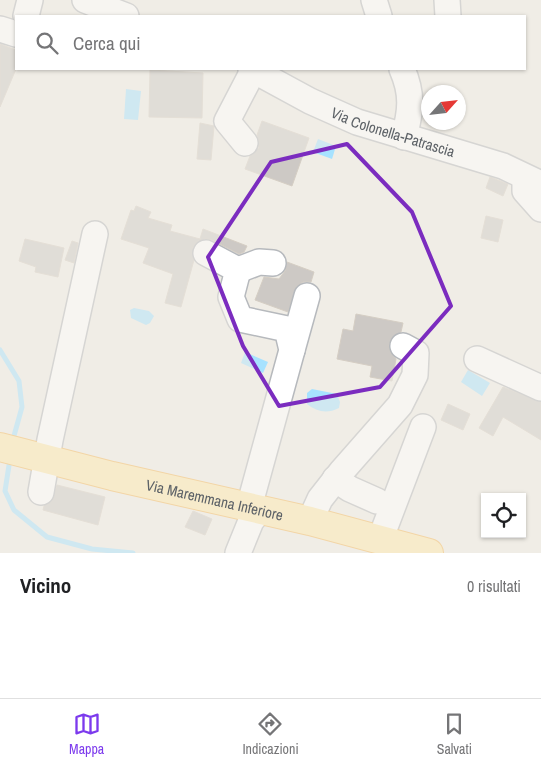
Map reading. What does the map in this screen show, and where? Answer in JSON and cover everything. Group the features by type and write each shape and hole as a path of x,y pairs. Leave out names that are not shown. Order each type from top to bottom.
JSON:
{"main road":[{"name":"Via Maremmana Inferiore","path":"13,451 310,521 371,543 429,553"}],"street":[{"path":"26,15 30,0"},
{"path":"85,0 123,15"},
{"path":"374,0 379,15"},
{"path":"447,0 448,15"},
{"path":"0,29 15,34"},
{"path":"245,143 227,121 252,70"},
{"name":"Via Colonella-Patrascia","path":"252,70 310,101 357,122 503,166 533,181"},
{"path":"404,70 411,111 404,137"},
{"path":"533,181 526,191 541,210"},
{"path":"41,492 46,471 13,451 95,234"},
{"path":"206,254 238,270 259,262 273,263"},
{"path":"238,270 231,297 240,319 286,329 292,350"},
{"path":"238,553 254,508 307,296"},
{"path":"310,521 320,499 400,405 415,376 416,353 403,346"},
{"path":"477,360 541,388"},
{"path":"371,543 423,427"},
{"path":"336,479 350,489 377,501"}],"highlighted area":[{"path":"347,144 412,212 451,306 380,387 279,406 243,346 208,257 271,162"}],"water":[{"path":"126,89 141,91 138,120 124,119"},
{"path":"318,139 336,146 332,159 313,152"},
{"path":"134,308 149,311 154,316 150,323 146,325 131,318 130,310"},
{"path":"245,352 268,362 263,373 241,363"},
{"path":"468,370 490,383 482,396 461,382"},
{"path":"312,389 337,394 340,402 339,408 326,411 311,407 307,404 307,393"}],"building":[{"path":"0,44 15,50 16,70 0,107"},
{"path":"150,70 203,73 202,118 149,117"},
{"path":"262,121 309,138 292,186 245,169 250,156 259,148 257,135"},
{"path":"200,123 214,126 211,160 197,159"},
{"path":"490,177 508,184 503,196 486,188"},
{"path":"136,206 151,212 148,218 172,225 170,231 200,239 203,229 247,246 244,252 239,254 212,240 198,241 193,247 194,260 181,307 165,303 173,274 143,263 149,248 121,239 131,210 134,211"},
{"path":"486,216 503,220 498,242 481,238"},
{"path":"25,239 64,248 58,277 35,272 36,267 19,261"},
{"path":"72,241 78,243 74,263 65,260"},
{"path":"287,262 314,272 311,282 303,282 297,286 288,312 255,300 264,277 279,279 285,271"},
{"path":"356,314 403,323 401,332 391,339 389,346 391,353 396,359 392,381 370,377 372,366 337,359 343,329 353,331"},
{"path":"503,387 541,402 541,440 503,417 493,436 479,428"},
{"path":"448,404 470,414 463,430 441,420"},
{"path":"57,485 105,497 98,525 43,510 44,506 52,501"},
{"path":"193,511 212,519 205,535 185,527"}],"waterway":[{"path":"0,350 19,381 22,407 12,443"},
{"path":"10,459 5,491 14,510 47,537 92,549 133,553"}]}
